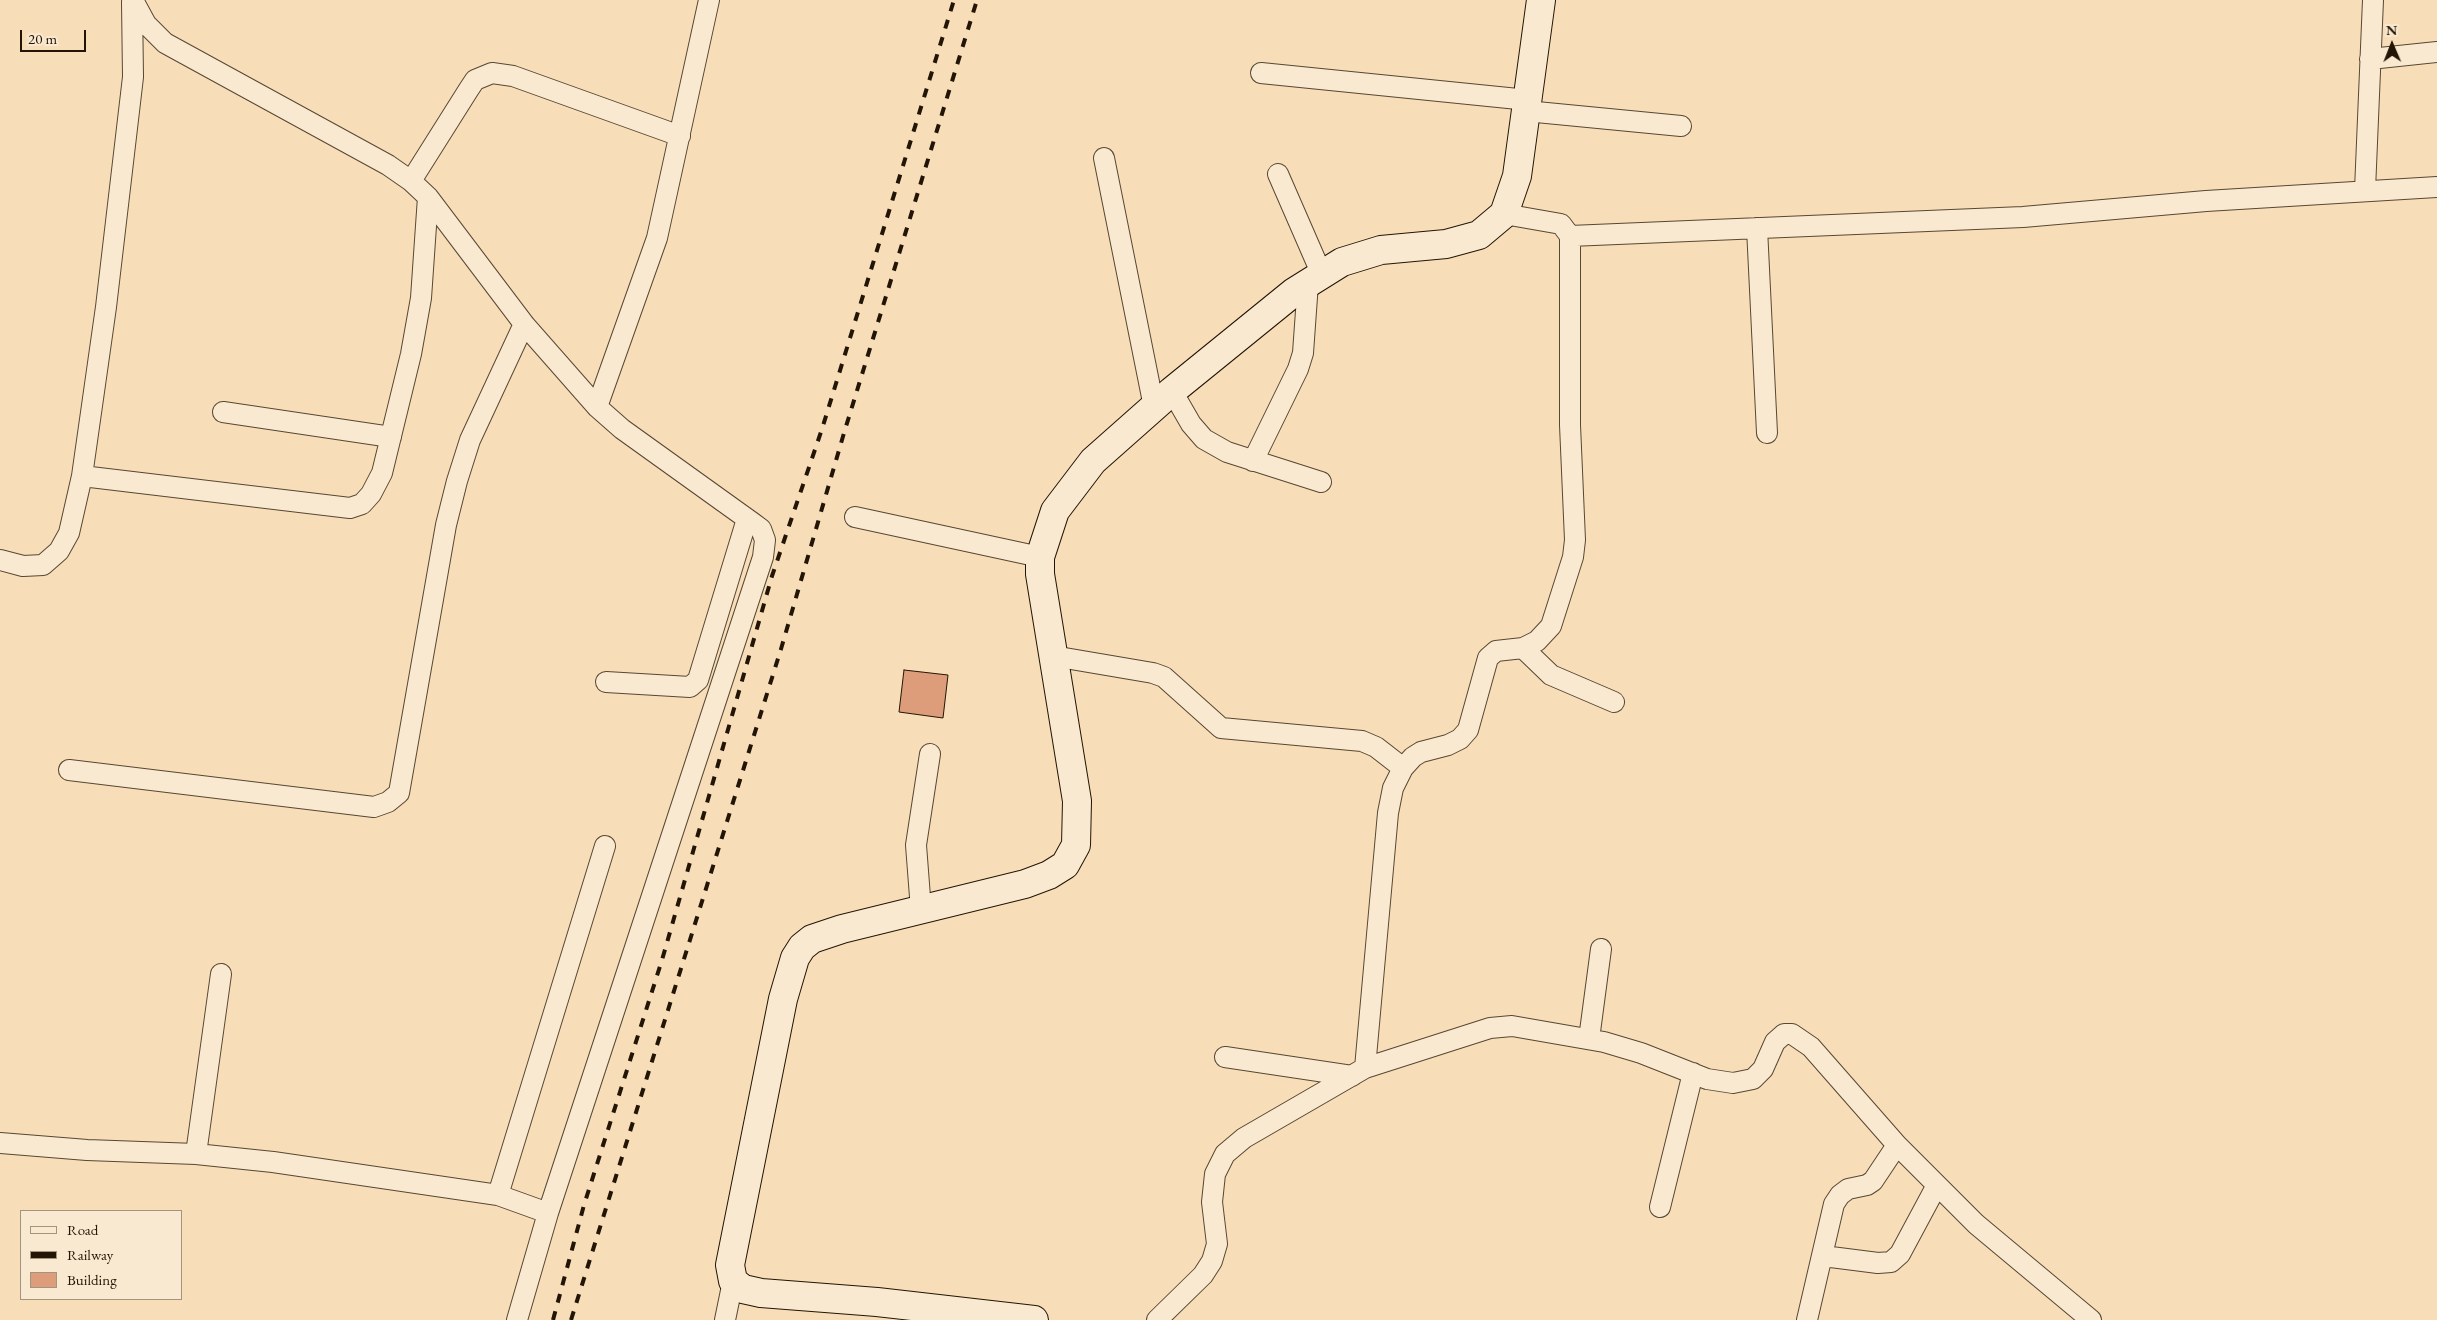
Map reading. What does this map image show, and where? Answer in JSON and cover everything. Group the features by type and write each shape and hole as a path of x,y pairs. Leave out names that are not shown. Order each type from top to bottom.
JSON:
{"street":[{"path":"133,0 146,24 165,43 388,165 411,181 428,196 524,324 597,407 629,435 754,524 765,540 762,557 548,1213 517,1320"},
{"path":"0,560 23,566 44,565 59,551 69,533 82,476 106,307 133,78 133,0"},
{"path":"597,407 657,238 709,0"},
{"path":"725,1320 733,1281 730,1265 784,999 795,958 802,947 812,939 1025,884 1049,875 1065,865 1072,856 1076,845 1078,801 1045,616 1040,557 1054,511 1093,461 1163,399 1315,279 1342,262 1381,250 1446,244 1480,235 1504,214 1517,176 1541,0"},
{"path":"2365,190 2373,0"},
{"path":"2370,59 2437,52"},
{"path":"411,181 472,84 475,80 492,73 513,76 680,136"},
{"path":"1261,73 1527,105 1681,126"},
{"path":"1104,158 1163,399 1191,424 1204,439 1227,452 1321,482"},
{"path":"1253,461 1298,369 1303,353 1315,279 1278,174"},
{"path":"1570,236 2023,217 2365,190 2437,187"},
{"path":"82,476 350,508 362,504 371,494 382,473 417,327 428,196"},
{"path":"1358,1072 1388,813 1393,788 1403,768 1421,752 1448,745 1460,739 1468,730 1473,718 1488,658 1496,651 1523,648 1538,642 1551,626 1567,580 1575,540 1570,425 1570,236 1561,224 1504,214"},
{"path":"1757,228 1767,433"},
{"path":"69,770 374,806 388,802 399,793 446,525 456,481 470,440 524,324"},
{"path":"223,412 391,437"},
{"path":"855,517 1040,557"},
{"path":"606,682 690,687 698,680 754,524"},
{"path":"1523,648 1551,675 1614,702"},
{"path":"1053,656 1153,673 1164,677 1221,728 1362,741 1376,747 1403,768"},
{"path":"921,910 916,845 930,754"},
{"path":"498,1195 606,846"},
{"path":"1589,1039 1601,948"},
{"path":"196,1154 221,974"},
{"path":"1156,1320 1203,1275 1212,1261 1216,1244 1212,1202 1215,1174 1225,1154 1244,1138 1358,1072 1490,1028 1512,1026 1589,1039 1641,1053 1707,1079 1733,1083 1752,1079 1763,1069 1775,1042 1784,1034 1792,1034 1811,1048 1897,1145 1976,1224 2090,1320"},
{"path":"1225,1057 1358,1072"},
{"path":"1660,1207 1693,1073"},
{"path":"0,1143 87,1150 196,1154 273,1162 498,1195 548,1213"},
{"path":"1807,1320 1834,1204 1840,1195 1848,1189 1867,1185 1873,1180 1897,1145"},
{"path":"1823,1256 1878,1263 1891,1262 1900,1254 1937,1184"},
{"path":"733,1281 743,1289 760,1293 877,1302 1034,1320"}],"building":[{"path":"904,670 948,675 943,718 899,712"}],"railway":[{"path":"553,1320 584,1205 662,960 772,576 822,429 954,0"},
{"path":"571,1320 781,649 844,433 977,0"}]}
